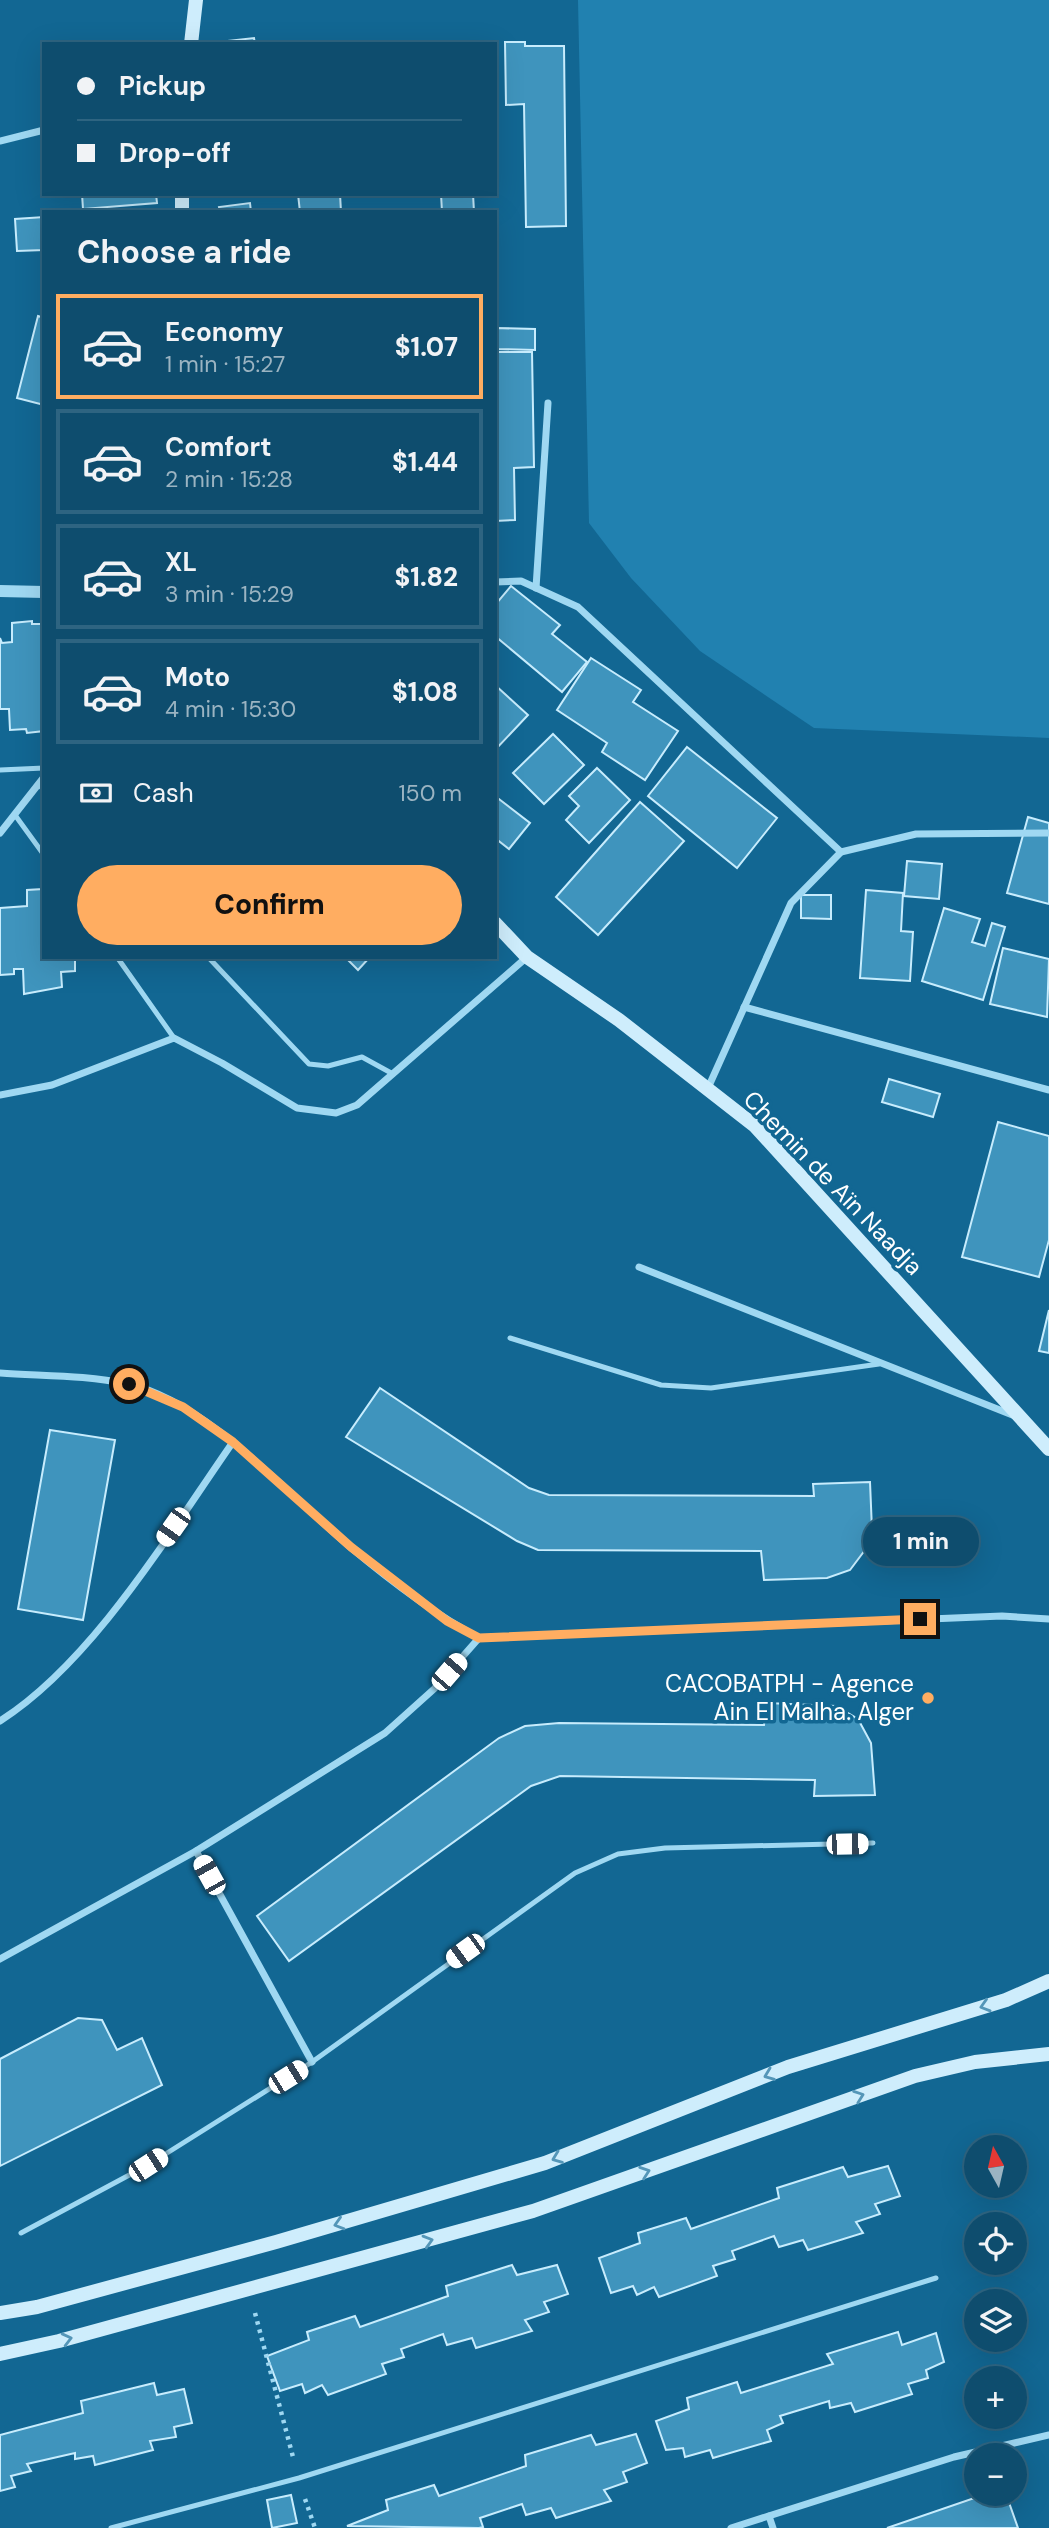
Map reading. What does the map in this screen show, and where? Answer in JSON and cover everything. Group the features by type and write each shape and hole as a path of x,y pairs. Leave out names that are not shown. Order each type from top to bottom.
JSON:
{"main road":[{"path":"191,42 196,0"},
{"name":"Chemin de Aïn Naadja","path":"497,925 527,957 619,1020 755,1126 1049,1449"},
{"path":"0,2313 37,2307 275,2242 545,2163 788,2067 1006,2000 1049,1981"},
{"path":"0,2354 173,2311 533,2211 915,2076 975,2062 1049,2054"}],"street":[{"path":"0,141 42,130"},
{"path":"537,588 548,403"},
{"path":"497,582 521,581 578,607 841,852"},
{"path":"0,591 42,592"},
{"path":"0,833 41,787"},
{"path":"708,1088 791,903 841,852 916,834 1049,833"},
{"path":"0,1095 52,1085 174,1038 298,1108 336,1113 357,1105 527,957"},
{"path":"744,1007 1049,1090"},
{"path":"639,1267 1022,1419"},
{"path":"0,1373 129,1384 183,1407 233,1442 351,1547 447,1621 479,1638 1002,1616 1049,1619"},
{"path":"0,1721 30,1702 113,1612 233,1442"},
{"path":"0,1959 196,1852 385,1733 434,1689 479,1638"},
{"path":"196,1852 312,2062"},
{"path":"731,2528 954,2458 1049,2435"},
{"path":"769,2516 773,2528"}],"lane":[{"path":"0,770 42,768"},
{"path":"16,815 42,852"},
{"path":"118,959 174,1038"},
{"path":"210,959 309,1065 328,1066 362,1057 393,1074"},
{"path":"510,1338 661,1385 711,1388 882,1363"},
{"path":"21,2233 148,2165 312,2062 575,1873 618,1854 665,1848 873,1843"},
{"path":"111,2528 299,2478 936,2278"}],"path":[{"path":"261,2338 291,2453"},
{"path":"310,2513 315,2528"}],"shaded area":[{"path":"578,0 1049,0 1049,738 814,728 700,651 631,578 589,523"}],"building":[{"path":"254,38 255,42 219,42"},
{"path":"505,42 525,42 525,46 564,46 566,226 526,227 524,104 506,105"},
{"path":"82,196 156,196 157,203 83,209"},
{"path":"298,196 340,196 341,210 300,210"},
{"path":"441,196 473,196 474,210 442,210"},
{"path":"250,203 251,210 220,210 219,207"},
{"path":"42,217 42,250 17,251 15,219"},
{"path":"38,316 42,317 42,404 17,398"},
{"path":"497,328 535,329 535,350 497,349"},
{"path":"497,352 532,352 534,467 514,468 515,520 497,521"},
{"path":"511,586 560,625 552,634 587,662 562,692 497,638 497,603"},
{"path":"32,621 32,624 42,624 42,731 27,733 26,729 10,730 9,709 0,709 0,638 2,643 12,642 12,623"},
{"path":"591,658 641,690 633,702 678,731 645,780 602,752 607,743 557,710"},
{"path":"497,687 528,715 497,748"},
{"path":"553,734 584,765 544,804 513,773"},
{"path":"687,747 777,818 737,868 648,796"},
{"path":"597,768 630,800 589,843 566,820 579,806 569,796"},
{"path":"497,798 530,823 509,849 497,840"},
{"path":"640,802 684,841 598,935 556,897"},
{"path":"1028,817 1049,823 1049,904 1007,893"},
{"path":"907,861 942,864 939,899 904,896"},
{"path":"42,889 42,959 75,959 75,971 61,972 62,987 24,994 23,969 14,969 14,974 0,975 0,908 27,906 27,890"},
{"path":"866,890 903,893 901,931 913,932 910,981 860,978"},
{"path":"801,895 831,895 831,919 801,918"},
{"path":"944,908 980,919 972,942 985,946 992,923 1005,927 983,1000 922,981"},
{"path":"1003,948 1049,959 1047,1017 990,1004"},
{"path":"347,959 368,959 358,970"},
{"path":"889,1079 940,1094 933,1117 882,1102"},
{"path":"998,1122 1049,1136 1049,1240 1039,1277 962,1257"},
{"path":"1049,1310 1049,1353 1039,1351"},
{"path":"380,1388 529,1488 549,1495 814,1496 813,1484 870,1482 872,1530 865,1550 850,1570 827,1578 764,1580 761,1551 538,1550 517,1541 346,1437"},
{"path":"50,1430 115,1440 83,1620 18,1609"},
{"path":"767,1703 836,1706 858,1719 871,1743 875,1795 814,1796 815,1780 560,1776 531,1786 289,1961 257,1916 499,1738 525,1726 559,1723 764,1725"},
{"path":"78,2018 102,2020 117,2050 142,2038 162,2085 0,2166 0,2059"},
{"path":"888,2166 900,2196 875,2204 880,2214 856,2222 863,2233 808,2250 803,2240 779,2247 774,2236 732,2251 735,2259 713,2266 717,2276 659,2297 654,2287 637,2295 633,2286 611,2293 599,2258 640,2243 638,2233 686,2218 691,2229 779,2198 777,2188 843,2167 848,2177"},
{"path":"512,2265 517,2275 557,2265 568,2294 544,2302 549,2312 525,2320 532,2331 476,2348 472,2338 447,2345 443,2334 401,2349 404,2357 382,2364 386,2374 328,2395 322,2385 305,2393 302,2384 280,2391 267,2356 309,2340 307,2332 355,2316 360,2327 448,2296 446,2286"},
{"path":"898,2332 902,2345 936,2333 944,2362 926,2370 928,2378 908,2384 912,2394 855,2412 851,2403 830,2408 829,2401 780,2416 783,2423 767,2430 771,2441 713,2458 710,2450 685,2457 683,2448 666,2450 656,2421 689,2409 687,2398 737,2382 741,2393 833,2364 827,2354"},
{"path":"154,2383 157,2395 184,2389 192,2423 174,2427 176,2437 150,2441 153,2450 95,2465 93,2456 75,2459 75,2453 27,2464 31,2471 11,2476 15,2487 0,2491 0,2435 83,2413 81,2401"},
{"path":"636,2434 647,2463 623,2472 627,2482 604,2490 611,2501 556,2518 551,2508 526,2515 522,2504 480,2518 483,2527 479,2528 347,2526 388,2510 386,2500 434,2485 439,2496 526,2466 525,2455 591,2435 596,2445"},
{"path":"291,2495 297,2523 272,2528 267,2500"},
{"path":"964,2502 964,2506 1010,2506 1018,2528 887,2528"}],"place":[{"name":"CACOBATPH - Agence Ain El Malha. Alger","path":"928,1698"}],"route":[{"path":"129,1384 183,1407 233,1442 351,1547 447,1621 479,1638 920,1619"}]}
